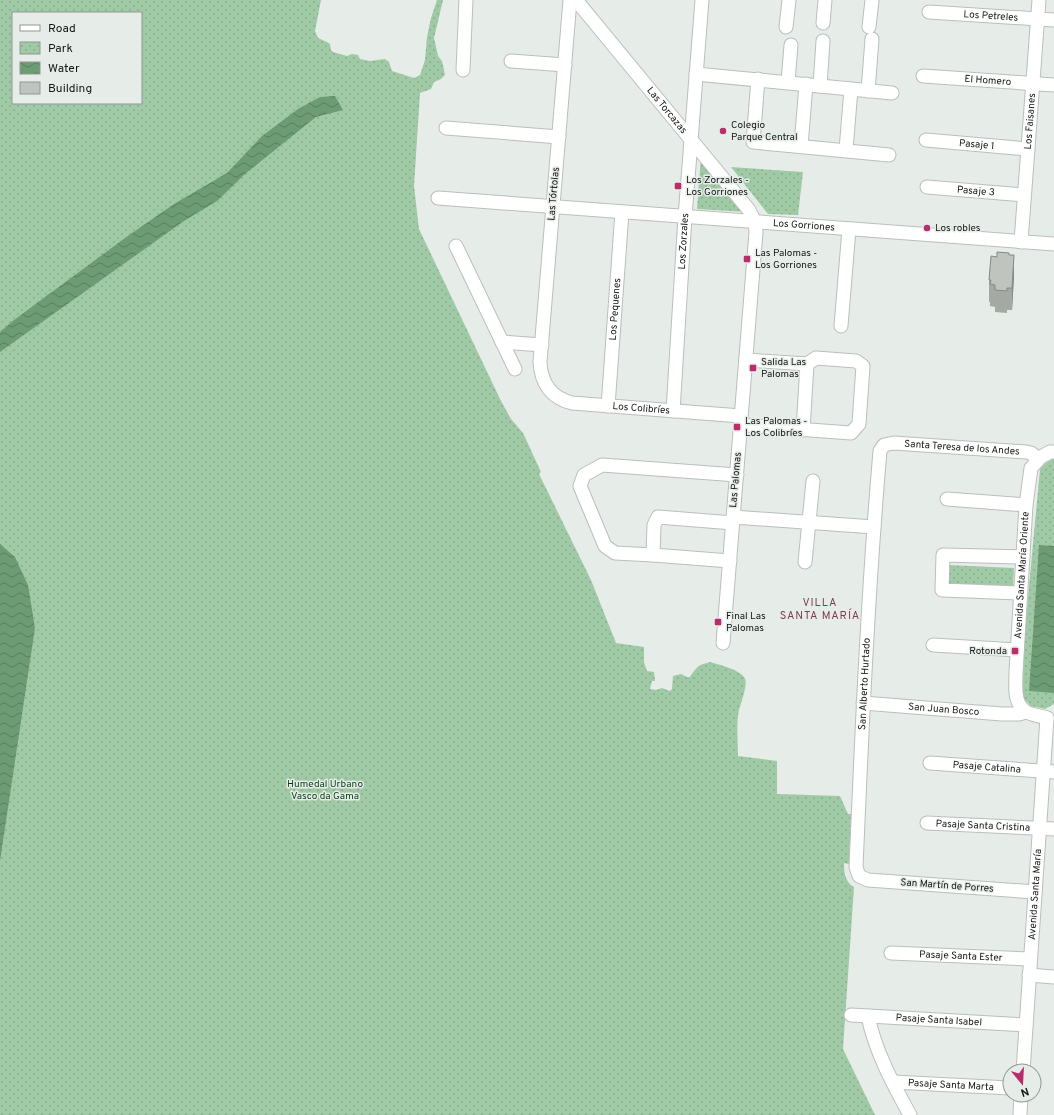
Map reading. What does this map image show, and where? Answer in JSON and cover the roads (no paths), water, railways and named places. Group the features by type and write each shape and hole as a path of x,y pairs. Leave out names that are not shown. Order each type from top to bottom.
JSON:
{"street":[{"path":"463,70 466,0"},
{"name":"Las Tórtolas","path":"547,388 540,369 570,0"},
{"name":"Las Torcazas","path":"576,0 749,210 755,222"},
{"name":"Los Zorzales","path":"673,411 685,217 702,0"},
{"path":"786,27 789,0"},
{"path":"823,22 825,0"},
{"path":"868,91 872,0"},
{"name":"Los Faisanes","path":"1021,242 1040,0"},
{"name":"Los Petreles","path":"928,12 1054,20"},
{"path":"820,86 823,41"},
{"path":"788,82 791,45"},
{"path":"511,61 565,65"},
{"path":"696,74 892,93"},
{"name":"El Homero","path":"923,76 1054,85"},
{"path":"758,79 753,142 889,154"},
{"path":"801,146 806,84"},
{"path":"846,150 851,89"},
{"path":"446,128 559,137"},
{"name":"Pasaje 1","path":"926,140 1028,149"},
{"name":"Pasaje 3","path":"927,187 1024,196"},
{"name":"Los Gorriones","path":"438,198 1054,244"},
{"name":"Los Pequenes","path":"608,406 622,212"},
{"name":"Las Palomas","path":"723,643 756,232 755,222"},
{"path":"840,326 849,229"},
{"path":"456,246 515,369"},
{"path":"502,342 542,345"},
{"name":"Los Colibríes","path":"547,388 555,396 566,402 572,403 673,411 803,430 851,433 859,424 863,366 856,361 816,358 807,364"},
{"path":"746,360 807,364 803,430"},
{"name":"Santa Teresa de los Andes","path":"884,445 894,443 1026,452 1031,453 1038,459"},
{"name":"San Alberto Hurtado","path":"859,876 856,867 862,703 880,451 884,445"},
{"path":"1038,459 1050,452 1054,452"},
{"name":"Avenida Santa María Oriente","path":"1026,712 1019,704 1016,693 1017,650 1026,505 1031,468 1038,459"},
{"path":"730,561 615,553 605,546 580,486 584,475 602,465 737,475"},
{"path":"805,562 813,481"},
{"path":"947,499 1026,505"},
{"path":"653,555 654,525 658,517 809,523 874,528"},
{"path":"1020,593 942,590 943,555 1023,557"},
{"path":"933,645 1017,650"},
{"name":"San Juan Bosco","path":"862,703 1002,714 1019,714 1026,712"},
{"path":"1026,712 1050,715"},
{"name":"Avenida Santa María","path":"1024,1063 1039,827 1049,772 1050,715"},
{"name":"Pasaje Catalina","path":"930,763 1049,772"},
{"name":"Pasaje Santa Cristina","path":"927,823 1039,827 1054,829"},
{"name":"San Martín de Porres","path":"859,876 868,880 1035,892"},
{"name":"Pasaje Santa Ester","path":"891,953 1030,959"},
{"path":"1029,975 1054,977"},
{"name":"Pasaje Santa Isabel","path":"851,1015 1026,1025"},
{"path":"868,1016 874,1039 893,1082 910,1115"},
{"name":"Pasaje Santa Marta","path":"893,1082 1002,1088"},
{"path":"1020,1115 1021,1103"}],"water":[{"path":"335,96 343,110 316,117 245,174 217,201 184,221 0,352 0,332 14,320 125,238 174,204 227,173 262,136 298,109 320,97"},
{"path":"0,544 15,557 28,585 35,628 0,861"},
{"path":"1039,545 1054,546 1054,693 1029,691"}],"place":[{"name":"Colegio Parque Central","path":"723,131"},
{"name":"Los Zorzales - Los Gorriones","path":"678,186"},
{"name":"Los robles","path":"927,228"},
{"name":"Las Palomas - Los Gorriones","path":"747,259"},
{"name":"Salida Las Palomas","path":"753,368"},
{"name":"Las Palomas - Los Colibríes","path":"737,427"},
{"name":"Final Las Palomas","path":"718,622"},
{"name":"Rotonda","path":"1015,651"}],"district":[{"name":"VILLA SANTA MARÍA","path":"820,609"}],"park label":[{"name":"Humedal Urbano Vasco da Gama","path":"325,790"}]}
